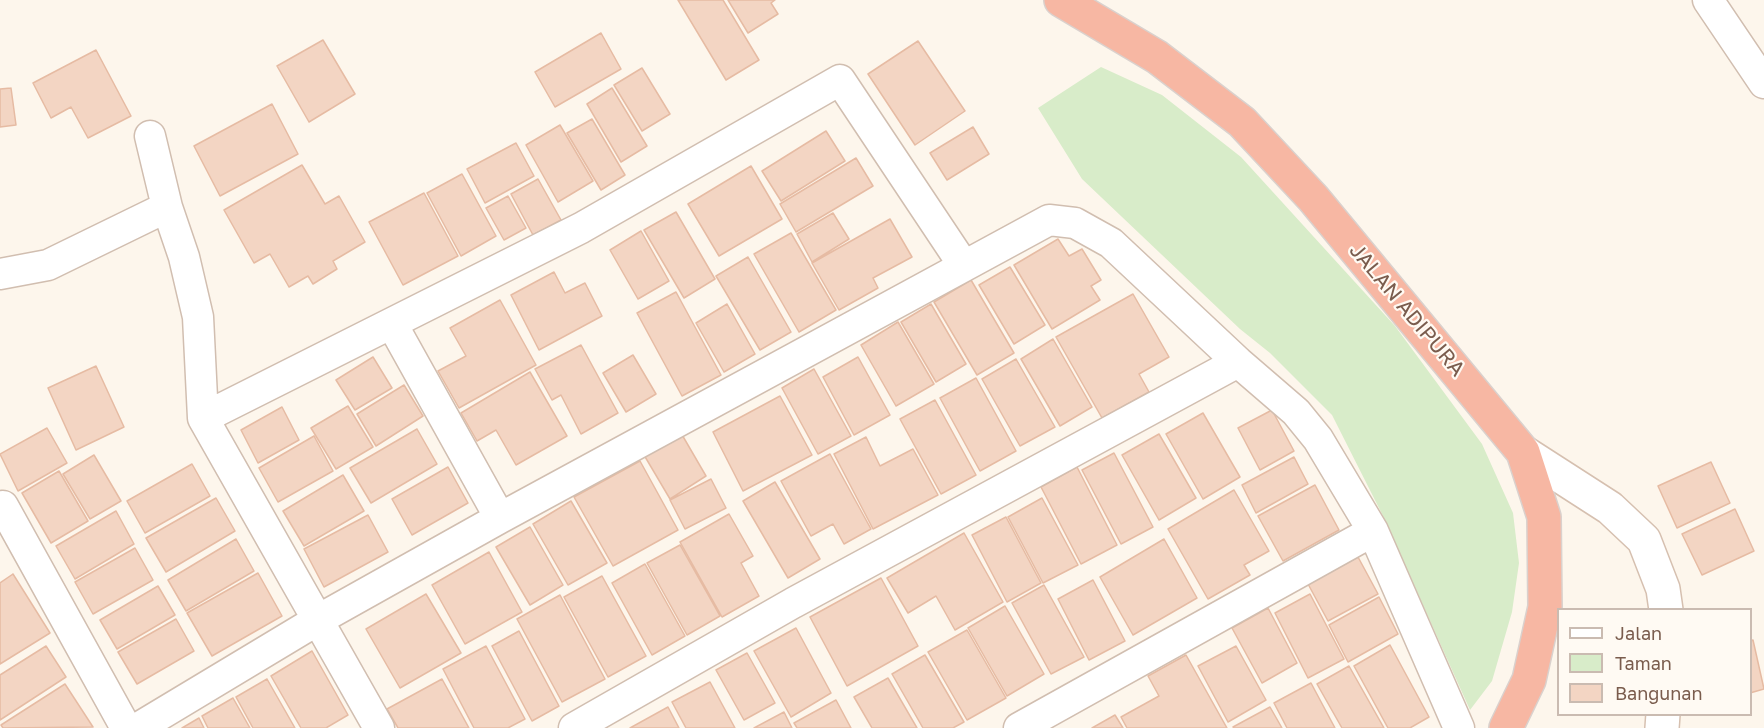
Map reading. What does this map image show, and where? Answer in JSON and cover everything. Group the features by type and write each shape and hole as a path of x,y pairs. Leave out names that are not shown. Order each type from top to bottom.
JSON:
{"highway":[{"name":"JALAN ADIPURA","path":"1061,0 1157,57 1242,122 1313,198 1523,452 1544,516 1545,607 1529,680 1506,728"}],"street":[{"path":"1708,0 1764,83"},
{"path":"203,418 581,228 840,80 964,266"},
{"path":"150,136 167,207 184,257 198,317 203,418 316,621 379,728"},
{"path":"0,274 48,265 167,207"},
{"path":"138,728 316,621 500,518 1049,220 1075,223 1111,243 1238,362 1296,412 1318,439 1373,531 1459,728"},
{"path":"392,324 500,518"},
{"path":"574,728 792,603 1238,362"},
{"path":"1523,452 1610,508 1644,540 1663,589 1666,608"},
{"path":"3,506 126,728"},
{"path":"1019,728 1373,531"}],"green space":[{"path":"1101,67 1162,95 1241,157 1395,326 1482,444 1513,513 1519,563 1512,612 1492,681 1470,710 1382,514 1332,415 1270,353 1240,329 1082,179 1038,108"}],"building":[{"path":"678,0 723,0 759,60 726,80"},
{"path":"728,0 775,0 771,3 778,14 748,33"},
{"path":"601,33 621,69 555,107 535,72"},
{"path":"323,40 355,94 309,122 277,66"},
{"path":"918,41 965,111 915,145 868,74"},
{"path":"96,50 131,116 88,138 71,107 51,118 33,83"},
{"path":"642,68 670,114 642,131 614,85"},
{"path":"11,88 16,125 0,127 0,89"},
{"path":"612,88 647,146 621,162 587,104"},
{"path":"272,104 298,154 220,196 194,146"},
{"path":"592,119 625,175 601,190 567,133"},
{"path":"560,125 593,181 558,202 526,145"},
{"path":"973,127 989,154 947,180 930,153"},
{"path":"826,131 845,161 781,201 762,171"},
{"path":"516,143 534,176 485,203 467,169"},
{"path":"856,158 873,186 796,232 780,204"},
{"path":"302,165 325,204 339,196 365,242 333,261 337,269 313,284 308,276 289,287 270,254 254,263 224,210"},
{"path":"751,166 782,219 719,256 688,204"},
{"path":"462,174 496,236 461,256 427,193"},
{"path":"538,179 561,220 533,235 511,194"},
{"path":"424,193 458,256 403,285 369,222"},
{"path":"508,196 526,228 504,240 486,208"},
{"path":"676,212 715,279 684,298 644,230"},
{"path":"833,213 849,239 812,262 797,234"},
{"path":"890,219 912,257 873,278 878,288 839,310 812,263"},
{"path":"641,231 669,281 638,299 610,250"},
{"path":"791,233 836,310 799,332 754,254"},
{"path":"1058,239 1069,256 1082,249 1101,280 1091,286 1100,300 1052,329 1014,265"},
{"path":"748,257 791,332 760,350 716,276"},
{"path":"1010,267 1045,325 1014,344 979,285"},
{"path":"554,272 565,293 585,283 602,316 539,350 511,295"},
{"path":"971,280 1014,353 977,375 934,302"},
{"path":"676,292 721,375 682,396 637,313"},
{"path":"1133,294 1169,357 1139,374 1149,392 1102,418 1056,337"},
{"path":"500,300 536,365 459,408 438,371 466,356 450,328"},
{"path":"727,304 755,354 724,372 696,323"},
{"path":"931,304 966,364 936,382 901,322"},
{"path":"898,322 934,384 896,406 861,345"},
{"path":"1053,339 1092,407 1060,426 1021,359"},
{"path":"581,345 618,413 581,434 561,395 552,400 535,369"},
{"path":"633,355 656,394 626,412 603,373"},
{"path":"373,357 392,388 355,410 336,380"},
{"path":"858,357 890,415 854,435 823,377"},
{"path":"1016,359 1055,427 1020,446 982,379"},
{"path":"96,366 124,427 76,450 48,388"},
{"path":"814,369 851,436 818,454 782,388"},
{"path":"530,372 567,436 516,465 496,430 477,441 461,413"},
{"path":"976,378 1016,451 980,471 940,398"},
{"path":"404,385 423,416 376,446 357,414"},
{"path":"780,396 812,455 743,491 713,432"},
{"path":"935,400 976,475 941,494 900,419"},
{"path":"348,406 373,447 336,469 311,428"},
{"path":"282,407 299,440 258,463 241,430"},
{"path":"1272,410 1294,451 1260,470 1238,428"},
{"path":"1203,413 1240,477 1203,499 1166,434"},
{"path":"47,428 67,463 18,491 0,454"},
{"path":"417,429 437,464 371,503 350,468"},
{"path":"681,433 706,476 670,499 644,455"},
{"path":"1159,434 1196,498 1159,520 1122,455"},
{"path":"314,436 333,471 278,502 259,468"},
{"path":"866,437 880,466 913,449 938,495 873,529 834,454"},
{"path":"1114,453 1153,527 1121,544 1082,470"},
{"path":"830,454 871,529 844,544 833,524 811,536 781,481"},
{"path":"94,455 121,501 90,519 63,474"},
{"path":"1294,457 1308,484 1256,513 1242,485"},
{"path":"640,461 678,530 613,566 574,497"},
{"path":"1711,462 1730,503 1677,528 1658,486"},
{"path":"192,464 210,496 145,533 127,501"},
{"path":"448,467 468,503 412,535 392,499"},
{"path":"1077,467 1117,545 1081,564 1041,487"},
{"path":"59,471 88,521 51,543 22,493"},
{"path":"343,475 364,511 304,546 283,511"},
{"path":"711,479 726,508 685,529 670,500"},
{"path":"775,482 820,559 788,578 743,501"},
{"path":"1315,485 1339,530 1283,561 1258,516"},
{"path":"1234,490 1269,551 1244,565 1250,575 1208,599 1168,529"},
{"path":"216,498 235,531 166,572 146,538"},
{"path":"1042,498 1078,565 1043,583 1008,517"},
{"path":"571,501 607,563 568,585 533,524"},
{"path":"1735,509 1754,551 1702,575 1682,534"},
{"path":"116,511 134,544 75,579 56,546"},
{"path":"729,514 753,556 741,563 759,596 722,617 680,542"},
{"path":"368,515 388,552 324,587 304,549"},
{"path":"1006,517 1041,583 1007,602 972,535"},
{"path":"530,527 563,585 530,605 496,547"},
{"path":"964,533 1003,602 955,630 936,596 908,613 887,578"},
{"path":"236,539 254,571 186,611 168,580"},
{"path":"1164,539 1197,598 1133,635 1100,577"},
{"path":"680,545 720,616 687,635 647,563"},
{"path":"135,548 153,580 93,614 75,582"},
{"path":"489,552 522,612 465,644 432,585"},
{"path":"1358,557 1378,594 1328,621 1308,584"},
{"path":"645,564 685,636 652,655 612,583"},
{"path":"258,573 282,616 212,656 187,613"},
{"path":"13,574 50,633 0,664 0,583"},
{"path":"602,576 646,656 608,677 564,597"},
{"path":"881,578 918,646 847,686 810,617"},
{"path":"1093,580 1125,641 1089,660 1058,599"},
{"path":"1044,585 1084,657 1051,674 1012,603"},
{"path":"158,586 175,615 117,649 100,620"},
{"path":"426,594 461,653 400,688 366,629"},
{"path":"1310,594 1344,659 1308,678 1275,613"},
{"path":"560,595 605,679 562,702 517,619"},
{"path":"1379,597 1398,634 1348,662 1329,625"},
{"path":"1005,606 1044,674 1007,696 968,628"},
{"path":"1268,608 1297,663 1262,683 1232,628"},
{"path":"176,619 194,651 137,684 118,652"},
{"path":"796,628 831,693 791,717 754,651"},
{"path":"967,630 1006,698 967,720 928,652"},
{"path":"519,631 559,706 532,721 492,646"},
{"path":"1752,640 1764,689 1752,692"},
{"path":"1390,645 1429,717 1410,728 1388,728 1354,666"},
{"path":"46,646 66,677 0,720 0,675"},
{"path":"486,646 525,719 508,728 474,728 443,669"},
{"path":"1236,646 1266,700 1228,722 1198,666"},
{"path":"312,651 348,715 326,728 301,728 271,676"},
{"path":"747,653 775,703 744,720 716,670"},
{"path":"925,655 964,722 953,728 923,728 892,674"},
{"path":"1186,655 1227,728 1127,728 1121,717 1159,696 1148,676"},
{"path":"1349,666 1384,728 1342,728 1317,684"},
{"path":"888,678 917,728 872,728 854,697"},
{"path":"267,679 295,728 253,728 236,697"},
{"path":"442,679 469,728 398,728 387,709"},
{"path":"710,682 735,728 686,728 672,702"},
{"path":"1311,683 1335,728 1287,728 1274,703"},
{"path":"65,684 93,727 3,728 1,725"},
{"path":"233,698 250,728 208,728 202,716"},
{"path":"836,700 851,728 797,728 794,723"},
{"path":"668,707 679,728 630,728"},
{"path":"1270,707 1282,728 1233,727"},
{"path":"784,712 792,728 754,728"},
{"path":"1115,715 1123,728 1092,728"},
{"path":"199,718 204,728 182,728"}]}
